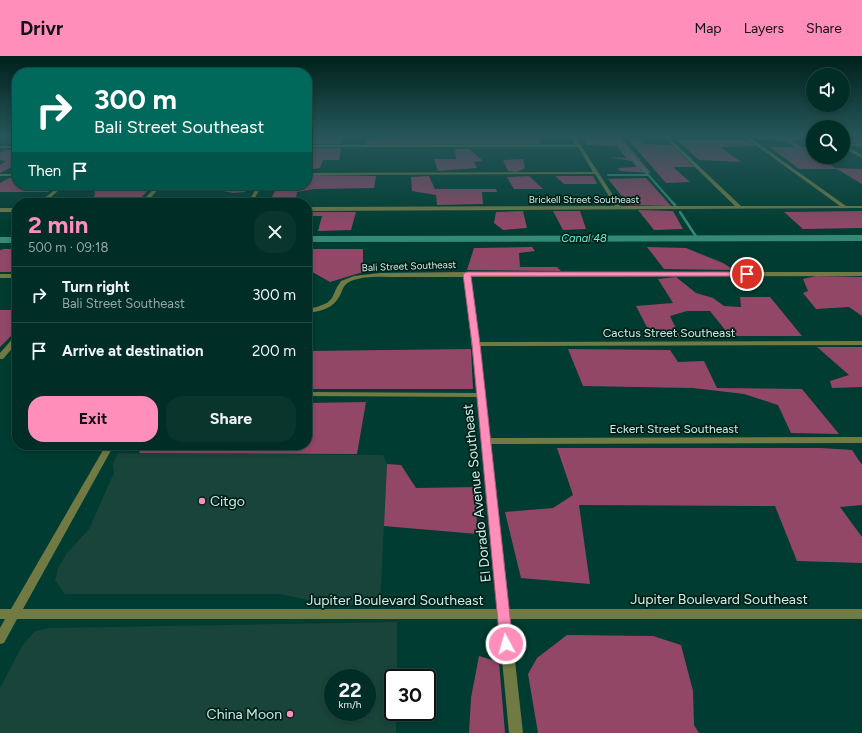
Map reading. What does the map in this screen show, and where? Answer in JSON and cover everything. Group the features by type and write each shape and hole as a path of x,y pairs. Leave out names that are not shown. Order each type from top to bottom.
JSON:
{"street":[{"path":"593,167 619,208"},
{"path":"697,167 740,208"},
{"path":"789,167 845,207"},
{"path":"312,174 597,173"},
{"path":"0,175 12,175"},
{"path":"47,198 57,190"},
{"path":"148,198 155,190"},
{"name":"Brickell Street Southeast","path":"312,209 862,207"},
{"path":"0,210 12,210"},
{"name":"El Dorado Avenue Southeast","path":"467,274 476,344 516,733"},
{"name":"Bali Street Southeast","path":"312,310 326,306 335,298 339,288 345,281 358,277 380,275 862,274"},
{"path":"0,276 12,276"},
{"name":"Cactus Street Southeast","path":"476,344 862,343"},
{"path":"0,357 12,344"},
{"path":"312,394 481,395"},
{"name":"Eckert Street Southeast","path":"485,441 862,440"},
{"path":"0,639 107,450"},
{"name":"Jupiter Boulevard Southeast","path":"0,614 862,614"}],"shaded area":[{"path":"0,167 12,167 12,167 0,173"},
{"path":"312,167 321,167 312,169"},
{"path":"437,167 476,167 477,168 438,171"},
{"path":"506,167 525,167 525,168 517,172 508,171"},
{"path":"646,167 651,173 620,171 617,168"},
{"path":"652,167 694,167 673,167 690,182 666,183"},
{"path":"796,167 833,167 835,168 862,169 862,184 837,169 799,169"},
{"path":"312,175 376,176 374,188 312,189"},
{"path":"429,176 435,189 496,189 497,192 482,192 483,204 437,205 436,195 412,191 411,177"},
{"path":"529,176 543,189 514,189 507,177"},
{"path":"555,176 593,176 597,184 564,184"},
{"path":"12,178 12,190 51,190 48,192 0,192 0,183"},
{"path":"646,178 671,206 629,205 608,179"},
{"path":"94,190 148,190 141,198 93,198 95,195"},
{"path":"217,190 245,190 245,192 233,193"},
{"path":"308,190 297,192 296,198 272,198 275,191"},
{"path":"638,210 673,211 683,229 654,230"},
{"path":"523,211 527,228 503,230 494,223 496,212"},
{"path":"553,211 580,211 586,229 563,230"},
{"path":"862,211 862,228 803,229 784,212"},
{"path":"312,212 356,212 351,230 318,231 322,216 312,216"},
{"path":"532,247 535,251 519,253 520,267 557,267 561,271 467,270 474,248"},
{"path":"647,247 686,248 723,263 734,270 664,269"},
{"path":"12,249 12,272 0,272 0,250"},
{"path":"312,249 363,249 363,272 330,282 312,272"},
{"path":"816,276 862,277 862,316 849,307 816,309 803,293 808,291 803,279"},
{"path":"676,277 696,293 713,298 724,306 741,307 740,297 770,297 802,336 730,336 710,311 687,311 670,316 680,337 652,337 636,306 673,303 658,279"},
{"path":"0,310 12,310 12,335 0,347"},
{"path":"817,347 862,347 862,387 832,388 830,381 849,375"},
{"path":"471,349 473,389 312,389 312,351"},
{"path":"568,349 670,350 678,362 704,361 717,388 802,389 839,434 791,433 778,405 744,394 693,388 583,386"},
{"path":"366,402 357,454 139,453 140,450 312,450 312,403"},
{"path":"557,448 821,448 852,450 862,465 862,505 840,507 862,537 862,563 797,561 775,506 579,505 590,584 521,578 505,512 553,508 573,495"},
{"path":"118,453 383,455 387,464 380,605 333,605 280,594 65,594 55,580 58,568 67,553 89,529 114,473 113,463"},
{"path":"387,464 401,465 416,488 476,487 477,534 384,526"},
{"path":"397,622 397,669 384,669 384,721 396,721 396,733 0,733 0,688 22,646 35,631 51,628"},
{"path":"567,635 653,636 681,645 693,691 694,725 699,733 538,733 528,674 537,658"},
{"path":"479,656 499,662 505,733 469,733 471,698"}],"waterway":[{"path":"641,167 648,175"},
{"path":"608,175 648,175"},
{"path":"648,175 673,203"},
{"path":"680,212 697,238"},
{"name":"Canal 48","path":"312,239 862,238"},
{"name":"Canal 48","path":"0,240 12,240"}],"place":[{"name":"Citgo","path":"202,501"},
{"name":"China Moon","path":"290,714"}],"route":[{"path":"506,644 476,344 467,274 747,274"}]}
